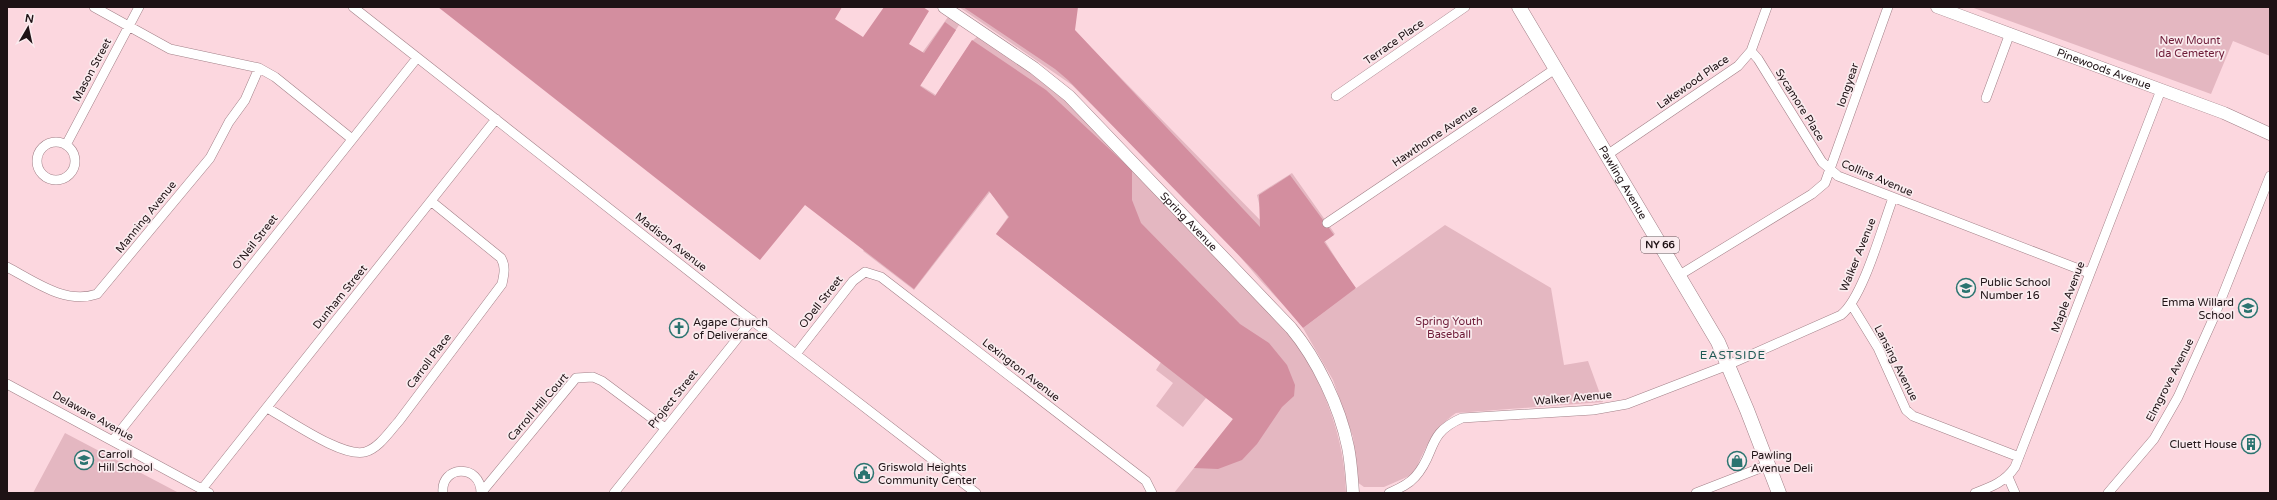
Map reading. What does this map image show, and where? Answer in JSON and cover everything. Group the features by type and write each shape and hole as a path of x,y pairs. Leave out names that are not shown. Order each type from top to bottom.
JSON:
{"main road":[{"name":"Pawling Avenue","path":"1519,7 1718,342 1779,493"}],"street":[{"path":"94,7 170,49 259,68 275,77 352,139"},
{"name":"Mason Street","path":"66,145 139,7"},
{"name":"Madison Avenue","path":"353,7 752,320 976,493"},
{"name":"Spring Avenue","path":"944,7 1034,68 1069,96 1291,328 1314,359 1338,416 1348,446 1353,493"},
{"name":"Terrace Place","path":"1336,96 1465,7"},
{"name":"Lakewood Place","path":"1607,155 1738,66 1750,51 1767,7"},
{"name":"longyear","path":"1830,171 1888,7"},
{"name":"Pinewoods Avenue","path":"1938,7 2224,113 2270,134"},
{"path":"1986,98 2010,33"},
{"name":"Sycamore Place","path":"1750,51 1758,59 1822,162 1830,171"},
{"name":"O'Neil Street","path":"112,440 417,58"},
{"name":"Manning Avenue","path":"7,267 58,293 85,298 97,294 210,158 228,122 245,100 259,68"},
{"name":"Hawthorne Avenue","path":"1327,223 1555,69"},
{"name":"Maple Avenue","path":"2008,477 2019,457 2161,90"},
{"name":"Dunham Street","path":"206,491 267,408 432,202 496,119"},
{"path":"53,143 66,145 70,148 75,159 73,171 64,178 58,180 47,178 39,168 39,155 42,149 53,143"},
{"name":"Collins Avenue","path":"1678,276 1812,194 1825,182 1830,171 1893,198 2089,273"},
{"name":"Elmgrove Avenue","path":"2108,493 2150,444 2178,397 2214,317 2270,176"},
{"name":"Walker Avenue","path":"1389,493 1407,485 1416,476 1427,459 1433,441 1448,424 1462,418 1593,410 1627,404 1728,365 1841,315 1851,304 1859,289 1893,198"},
{"name":"Carroll Place","path":"267,408 350,452 364,452 373,447 399,421 502,284 504,272 504,264 501,258 432,202"},
{"name":"ODell Street","path":"796,354 853,281 865,272 870,272"},
{"name":"Lexington Avenue","path":"870,272 881,277 1146,481 1153,492"},
{"name":"Lansing Avenue","path":"1851,304 1878,348 1906,410 1913,416 2019,457"},
{"name":"Project Street","path":"614,493 752,320"},
{"name":"Carroll Hill Court","path":"481,493 576,378 593,377 602,381 665,428"},
{"name":"Delaware Avenue","path":"7,384 206,491"},
{"path":"1696,493 1768,465"},
{"name":"Carroll Hill Court","path":"443,493 443,484 446,479 451,474 463,471 475,476 481,487 481,493"},
{"path":"1975,493 1998,484 2008,477 2015,493"}],"green space":[{"name":"Spring Youth Baseball","path":"959,7 1029,7 1074,30 1264,224 1257,195 1292,173 1335,234 1325,241 1355,289 1445,225 1551,288 1564,365 1588,361 1603,402 1456,413 1441,426 1430,440 1414,474 1384,487 1364,487 1357,482 1353,437 1333,380 1303,328 1339,301 1304,327 1260,280 1218,231 1072,85"},
{"name":"New Mount Ida Cemetery","path":"1971,7 2270,7 2270,56 2233,41 2211,94"},
{"path":"948,17 959,25 920,85 936,95 972,41 978,36 1064,97 1296,340 1324,395 1331,414 1342,452 1346,493 1174,493 1233,419 1206,398 1183,427 1156,406 1173,383 1156,370 1161,362 996,234 1008,217 990,192 914,290 863,251 942,148 885,104"},
{"name":"Carroll Hill School","path":"65,433 179,493 33,493"}],"shaded area":[{"path":"438,7 842,7 835,19 863,37 884,7 923,7 929,11 909,44 924,53 945,22 956,30 920,86 935,96 972,40 1046,90 1132,170 1132,200 1141,223 1240,324 1269,343 1287,365 1295,385 1294,396 1282,407 1257,444 1242,460 1218,469 1194,468 1233,419 996,234 1009,217 989,191 914,289 805,205 760,260"},
{"path":"963,7 1078,7 1075,30 1260,227 1259,195 1290,175 1334,235 1324,242 1356,288 1303,328 1257,274 1068,80 1055,69"}],"place":[{"name":"Public School Number 16","path":"1966,288"},
{"name":"Emma Willard School","path":"2248,308"},
{"name":"Agape Church of Deliverance","path":"679,328"},
{"name":"Cluett House","path":"2251,444"},
{"name":"Carroll Hill School","path":"84,460"},
{"name":"Pawling Avenue Deli","path":"1737,461"},
{"name":"Griswold Heights Community Center","path":"864,473"}],"district":[{"name":"EASTSIDE","path":"1733,355"}]}
